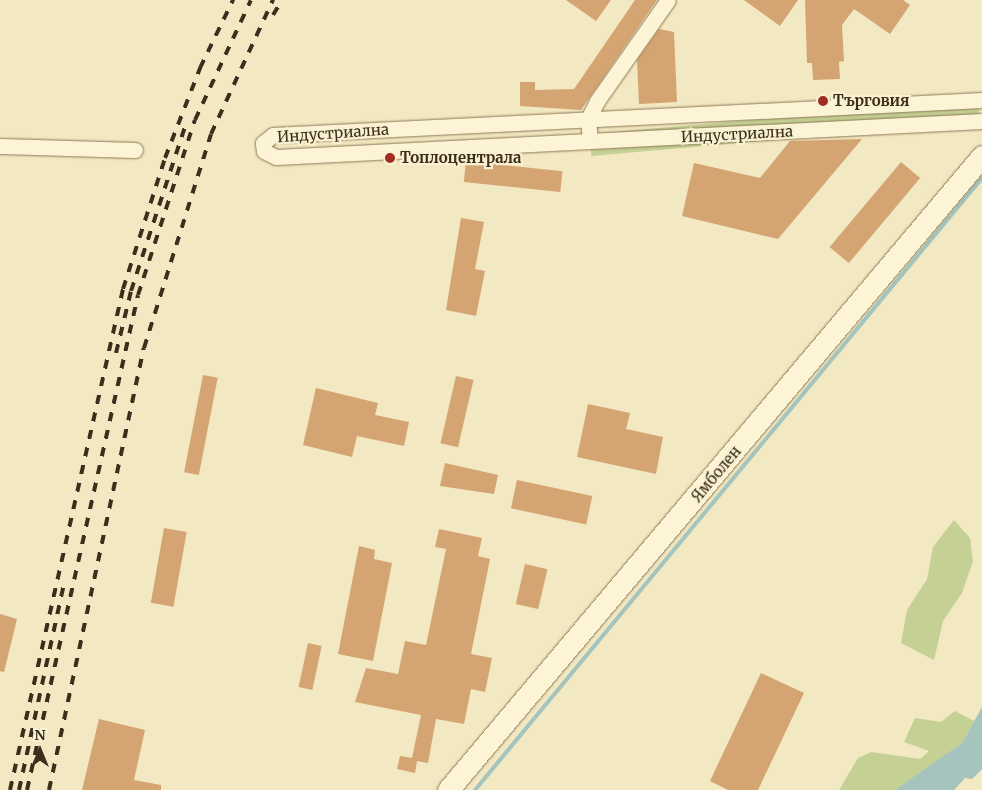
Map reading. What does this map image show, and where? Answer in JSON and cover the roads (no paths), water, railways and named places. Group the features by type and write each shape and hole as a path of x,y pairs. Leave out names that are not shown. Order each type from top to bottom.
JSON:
{"main road":[{"name":"Ямболен","path":"448,790 982,156"}],"street":[{"path":"590,141 588,119 597,101 668,0"},
{"name":"Индустриална","path":"982,100 273,135 263,144 264,151 276,157 982,121"},
{"path":"761,132 775,110"},
{"path":"655,116 676,137"},
{"path":"448,148 453,126"},
{"path":"0,146 135,150"}],"water":[{"path":"982,707 982,769 972,779 965,778 954,790 895,790 962,743"}],"waterway":[{"path":"475,790 982,178"}],"railway":[{"path":"10,790 123,289 165,158 200,68 233,0"},
{"path":"27,790 138,295 195,120 251,0"},
{"path":"49,790 144,348 211,134 273,0"},
{"path":"273,15 282,0"},
{"path":"116,353 131,291 187,121"},
{"path":"19,790 64,584"}],"place":[{"name":"Търговия","path":"823,101"},
{"name":"Топлоцентрала","path":"390,158"}]}
